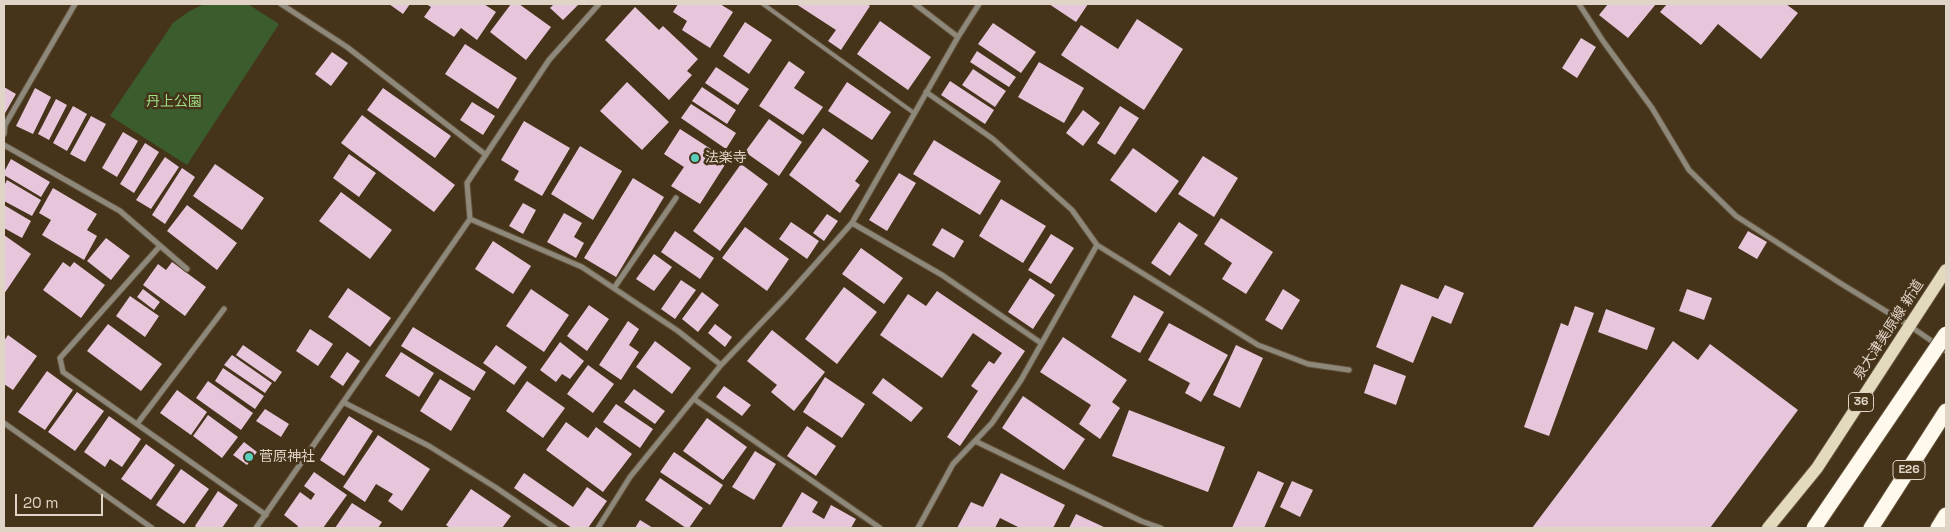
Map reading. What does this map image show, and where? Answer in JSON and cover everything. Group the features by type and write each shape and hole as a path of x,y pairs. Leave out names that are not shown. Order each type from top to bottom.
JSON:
{"highway":[{"path":"1814,528 1946,334"},
{"name":"E26","path":"1871,528 1946,410"},
{"path":"1938,528 1946,515"}],"main road":[{"name":"泉大津美原線 新道","path":"1768,528 1817,468 1946,270"}],"street":[{"path":"4,134 5,125 75,4"},
{"path":"281,4 347,47 486,155"},
{"path":"256,528 470,219 467,183 549,60 599,4"},
{"path":"915,4 958,37"},
{"path":"598,528 630,477 721,366 852,223 926,92 979,4"},
{"path":"1579,4 1652,108 1689,170 1736,216 1840,284 1910,326 1946,351"},
{"path":"926,92 993,139 1072,210 1097,244 1258,345 1308,364 1349,370"},
{"path":"4,145 120,211 187,269"},
{"path":"614,288 676,198"},
{"path":"470,219 582,268 678,331 721,366"},
{"path":"852,223 942,275 1041,343"},
{"path":"918,528 953,464 992,423 1021,380 1097,244"},
{"path":"160,246 60,358 63,372 266,515"},
{"path":"136,424 224,309"},
{"path":"694,399 880,528"},
{"path":"343,402 429,446 495,487 555,528"},
{"path":"4,423 152,528"},
{"path":"975,441 1141,521 1161,528"},
{"path":"1139,528 1141,521"}],"lane":[{"path":"763,4 914,113"}],"green space":[{"name":"丹上公園","path":"204,4 248,4 279,24 187,165 110,116 173,23 188,12"}],"building":[{"path":"389,4 410,4 403,14"},
{"path":"426,4 484,4 496,12 477,40 461,28 454,37 424,17 431,7"},
{"path":"511,4 519,4 551,27 526,60 490,32"},
{"path":"554,4 579,4 563,20 550,8"},
{"path":"678,4 720,4 733,12 710,48 682,30 687,21 673,12"},
{"path":"796,4 867,4 870,6 841,50 828,41 836,30"},
{"path":"1049,4 1088,4 1076,22"},
{"path":"1608,4 1656,4 1628,38 1599,15"},
{"path":"1667,4 1786,4 1798,13 1761,59 1718,24 1701,45 1660,12"},
{"path":"635,7 659,30 663,26 698,59 687,71 692,75 669,100 605,40"},
{"path":"1137,19 1183,49 1144,110 1061,55 1081,25 1118,49"},
{"path":"880,21 931,57 908,90 857,54"},
{"path":"745,22 772,40 749,74 723,56"},
{"path":"993,23 1036,52 1021,73 978,44"},
{"path":"1581,38 1596,47 1577,78 1562,68"},
{"path":"465,44 517,78 498,109 445,74"},
{"path":"977,51 1016,77 1009,87 970,62"},
{"path":"332,52 348,63 331,86 315,74"},
{"path":"789,61 805,72 794,88 823,107 803,135 759,106"},
{"path":"1039,62 1084,88 1064,123 1018,97"},
{"path":"716,67 749,89 738,105 705,83"},
{"path":"973,69 1006,91 995,107 962,85"},
{"path":"950,81 994,110 985,124 941,95"},
{"path":"627,82 669,122 642,150 600,111"},
{"path":"847,82 891,112 872,140 828,111"},
{"path":"4,87 16,94 4,115"},
{"path":"702,87 736,110 727,124 692,101"},
{"path":"35,88 51,97 33,134 16,126"},
{"path":"383,88 451,136 435,158 367,110"},
{"path":"56,99 67,105 49,140 38,134"},
{"path":"472,102 495,116 483,135 460,120"},
{"path":"691,104 736,133 726,149 681,118"},
{"path":"73,106 87,114 67,151 53,143"},
{"path":"1120,106 1139,118 1115,155 1097,143"},
{"path":"1083,110 1100,123 1083,146 1066,133"},
{"path":"362,115 455,185 434,212 341,143"},
{"path":"91,116 106,124 85,162 70,154"},
{"path":"769,119 802,142 779,176 745,152"},
{"path":"524,121 570,148 542,196 514,180 519,171 501,160"},
{"path":"823,128 869,161 855,181 860,185 840,213 789,175"},
{"path":"680,129 728,160 700,204 671,186 684,167 664,154"},
{"path":"123,132 138,141 117,177 102,168"},
{"path":"934,140 1001,181 980,215 913,174"},
{"path":"145,143 159,152 134,193 120,184"},
{"path":"580,146 622,171 593,220 551,194"},
{"path":"1133,148 1179,181 1156,213 1110,180"},
{"path":"349,154 376,173 359,197 333,178"},
{"path":"1203,156 1238,178 1214,217 1178,194"},
{"path":"165,157 179,167 151,209 136,200"},
{"path":"11,159 50,182 41,197 4,175"},
{"path":"215,164 264,198 242,230 193,196"},
{"path":"741,164 768,184 720,251 693,231"},
{"path":"182,168 195,177 165,224 152,215"},
{"path":"899,173 916,183 887,231 869,220"},
{"path":"633,178 664,197 616,277 584,258"},
{"path":"7,180 41,200 32,216 4,201 4,186"},
{"path":"53,188 97,214 87,230 97,236 84,260 42,235 51,220 39,213"},
{"path":"341,192 392,230 370,259 319,221"},
{"path":"1001,199 1046,226 1023,263 979,236"},
{"path":"523,203 536,210 523,234 509,226"},
{"path":"4,205 31,221 22,238 4,228"},
{"path":"187,205 237,243 217,270 167,231"},
{"path":"564,213 582,223 574,237 584,243 576,258 547,242"},
{"path":"827,214 838,221 824,241 813,233"},
{"path":"1221,218 1273,252 1246,294 1222,279 1232,263 1204,244"},
{"path":"791,222 819,241 807,259 779,239"},
{"path":"1179,222 1198,235 1170,276 1151,263"},
{"path":"745,227 789,259 767,291 722,258"},
{"path":"942,228 964,241 954,258 932,245"},
{"path":"675,231 714,258 700,279 661,252"},
{"path":"1748,231 1767,242 1757,259 1738,248"},
{"path":"1051,234 1074,248 1051,284 1028,270"},
{"path":"4,235 31,254 4,294"},
{"path":"106,238 130,256 111,280 87,261"},
{"path":"493,241 531,266 513,294 475,269"},
{"path":"861,248 903,278 884,304 842,274"},
{"path":"654,254 672,267 654,291 636,279"},
{"path":"63,262 70,267 74,262 105,285 81,318 43,290"},
{"path":"172,262 206,287 185,316 143,285 158,264 166,270"},
{"path":"1030,278 1055,295 1033,329 1008,312"},
{"path":"681,280 696,290 675,319 661,309"},
{"path":"1401,284 1438,299 1445,285 1464,293 1451,324 1432,316 1413,363 1376,347"},
{"path":"844,287 877,312 837,364 805,339"},
{"path":"348,288 391,318 370,347 328,317"},
{"path":"143,289 160,302 154,310 137,297"},
{"path":"531,289 569,315 544,352 506,326"},
{"path":"1283,289 1300,300 1282,330 1265,320"},
{"path":"1687,289 1712,298 1704,320 1679,311"},
{"path":"937,291 1025,351 960,446 947,437 978,391 971,386 989,361 994,364 1002,353 973,333 942,378 880,335 908,294 926,306"},
{"path":"702,292 719,305 698,332 682,319"},
{"path":"1134,295 1164,312 1140,353 1111,337"},
{"path":"130,296 159,316 145,337 116,316"},
{"path":"589,305 609,319 587,351 567,336"},
{"path":"1575,306 1594,313 1549,436 1524,427 1561,323 1568,326"},
{"path":"1606,309 1655,328 1647,350 1598,332"},
{"path":"628,321 639,329 629,345 639,352 621,380 599,365"},
{"path":"1169,323 1228,355 1201,402 1185,393 1190,383 1148,360"},
{"path":"108,324 162,364 141,391 87,351"},
{"path":"715,324 732,337 725,347 708,333"},
{"path":"413,327 486,372 474,391 401,346"},
{"path":"310,329 333,344 318,366 296,351"},
{"path":"772,330 825,372 794,411 771,392 777,385 747,361"},
{"path":"8,335 37,356 13,390 4,384 4,341"},
{"path":"1063,337 1127,380 1112,402 1120,408 1100,439 1079,424 1091,405 1040,372"},
{"path":"655,341 691,368 672,394 636,367"},
{"path":"1673,341 1698,360 1710,344 1798,410 1710,528 1532,528"},
{"path":"560,342 584,361 570,379 562,374 556,382 540,370"},
{"path":"243,345 282,372 275,382 236,355"},
{"path":"496,345 527,367 514,385 483,363"},
{"path":"1236,345 1263,358 1240,408 1213,395"},
{"path":"347,352 360,361 343,386 330,377"},
{"path":"401,352 434,373 419,397 385,376"},
{"path":"232,355 272,383 265,393 224,365"},
{"path":"1374,364 1406,376 1396,405 1364,393"},
{"path":"588,365 614,384 593,413 567,394"},
{"path":"223,368 264,396 255,409 215,381"},
{"path":"47,371 73,390 45,430 18,412"},
{"path":"825,377 865,404 842,438 803,412"},
{"path":"883,378 923,408 911,422 872,393"},
{"path":"440,379 471,398 451,431 420,411"},
{"path":"208,381 253,413 241,430 196,398"},
{"path":"527,381 565,408 543,438 506,411"},
{"path":"724,386 751,405 742,416 716,397"},
{"path":"634,389 665,411 655,424 624,402"},
{"path":"177,390 207,412 191,435 160,413"},
{"path":"77,392 104,411 75,451 48,432"},
{"path":"1023,396 1085,439 1064,470 1002,428"},
{"path":"616,404 653,429 640,448 603,422"},
{"path":"265,409 289,424 281,437 256,421"},
{"path":"1129,410 1225,447 1208,492 1112,456"},
{"path":"208,415 238,437 222,458 193,436"},
{"path":"109,416 141,439 122,467 110,459 105,467 84,452"},
{"path":"349,416 373,431 344,476 320,460"},
{"path":"707,418 747,447 723,480 683,451"},
{"path":"566,422 588,438 596,427 632,454 603,492 546,450"},
{"path":"807,426 836,446 816,476 787,456"},
{"path":"378,435 430,469 402,511 388,501 393,494 376,484 365,502 343,487"},
{"path":"244,442 257,452 247,465 233,455"},
{"path":"146,444 175,465 151,500 121,479"},
{"path":"755,451 776,464 754,500 732,487"},
{"path":"674,452 723,485 710,505 660,472"},
{"path":"181,469 209,489 184,524 156,505"},
{"path":"1258,471 1284,483 1264,528 1232,528"},
{"path":"314,472 347,495 323,528 297,528 298,526 284,515 300,492 311,500 315,494 304,486"},
{"path":"524,473 573,507 587,487 607,501 588,528 572,528 514,488"},
{"path":"1001,473 1065,505 1053,528 1020,528 1000,518 995,528 957,528 971,502 983,507"},
{"path":"660,478 703,508 689,528 686,528 645,500"},
{"path":"1292,481 1313,490 1300,517 1280,507"},
{"path":"471,489 511,516 502,528 450,528 446,525"},
{"path":"218,491 238,505 222,528 197,528 195,526"},
{"path":"802,492 818,502 812,512 824,519 831,505 856,519 851,528 781,528"},
{"path":"352,503 382,522 378,528 335,528"},
{"path":"1076,514 1106,528 1069,528"},
{"path":"640,520 653,528 635,528"}],"place":[{"name":"法楽寺","path":"695,158"},
{"name":"菅原神社","path":"249,457"}]}
